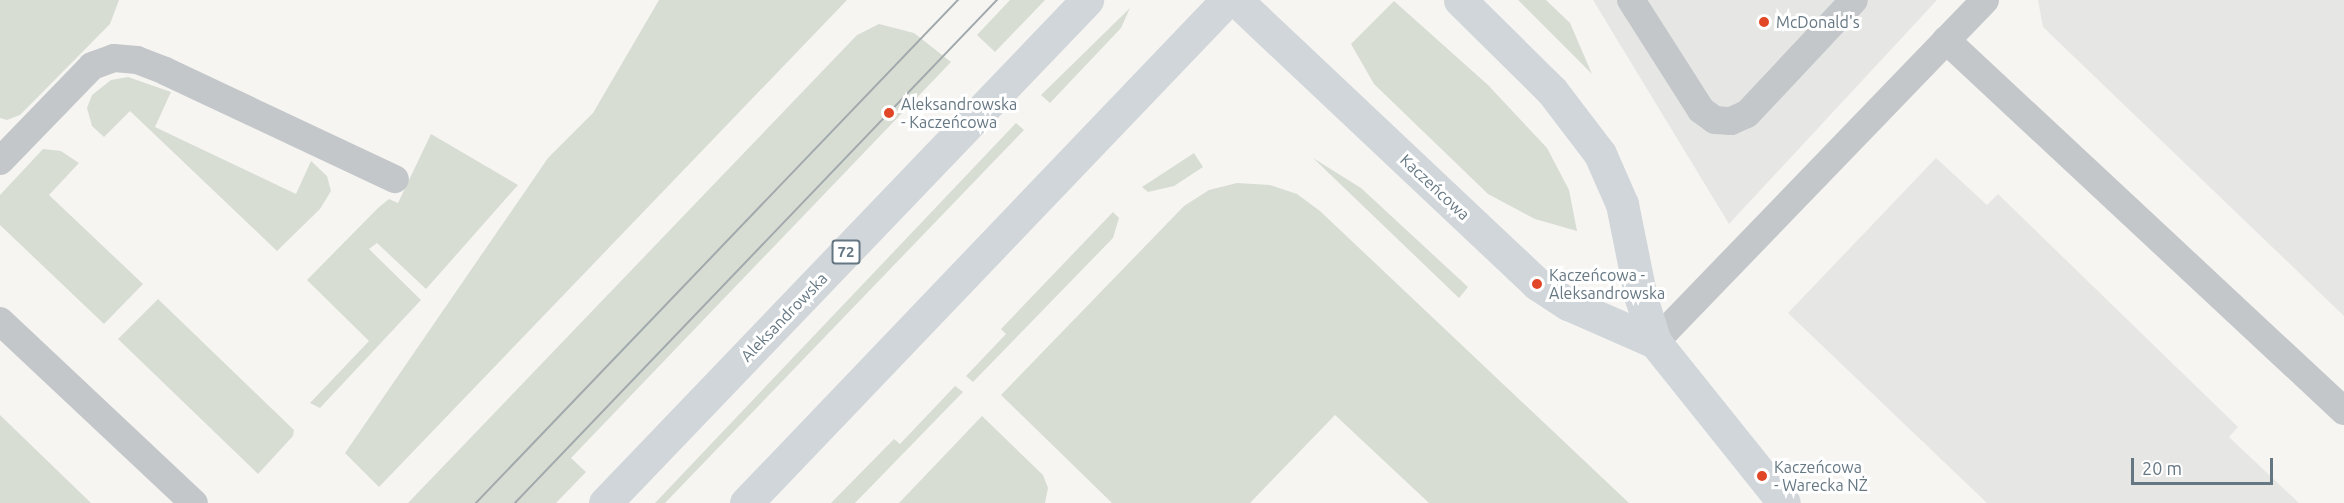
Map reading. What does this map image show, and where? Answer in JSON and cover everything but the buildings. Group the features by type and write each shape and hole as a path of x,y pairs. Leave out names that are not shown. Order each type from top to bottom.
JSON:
{"main road":[{"name":"Aleksandrowska","path":"605,503 1087,0"},
{"path":"746,503 1227,0"},
{"name":"Kaczeńcowa","path":"1236,0 1538,284 1568,304 1655,342"},
{"name":"Kaczeńcowa","path":"1460,0 1552,91 1600,154 1622,204 1641,298 1655,342 1784,503"}],"lane":[{"path":"1631,0 1701,110 1715,120 1731,121 1747,114 1854,0"},
{"path":"1655,342 1985,0"},
{"path":"1946,40 2344,411"},
{"path":"3,153 92,66 114,58 137,60 165,71 395,179"},
{"path":"0,321 194,503"}],"shaded area":[{"path":"0,0 119,0 110,24 20,115 7,120 0,118"},
{"path":"659,0 847,0 379,487 345,453 548,158 593,113"},
{"path":"1010,0 1045,0 995,52 977,35"},
{"path":"1518,0 1546,0 1570,23 1592,74"},
{"path":"1593,0 1937,0 1729,224"},
{"path":"2038,0 2344,0 2344,316 2043,27"},
{"path":"1394,1 1488,85 1547,148 1569,190 1577,231 1535,219 1488,194 1374,84 1351,44"},
{"path":"1130,8 1121,28 1050,103 1041,95"},
{"path":"879,24 914,33 951,62 571,458 586,472 556,503 408,503 857,35"},
{"path":"128,77 171,92 155,127 296,194 311,161 327,176 331,191 320,209 277,251 130,111 104,137 92,126 87,108 92,95 111,80"},
{"path":"1016,123 1024,130 665,503 655,503"},
{"path":"431,134 518,185 426,289 377,243 369,249 421,300 320,408 310,403 369,341 307,280 379,207 389,199 398,203"},
{"path":"43,149 61,151 79,163 49,195 143,284 104,324 0,225 0,195"},
{"path":"1194,153 1203,167 1174,186 1148,192 1142,187"},
{"path":"1313,158 1361,188 1468,287 1459,298"},
{"path":"1936,158 1987,205 1998,194 2238,427 2229,437 2299,503 1987,503 1788,313"},
{"path":"1237,183 1270,185 1297,194 1320,211 1629,503 1429,503 1335,415 1250,503 1112,503 1001,395 1184,206 1209,190"},
{"path":"1113,212 1119,218 1113,238 973,382 966,376 1006,334 1001,329"},
{"path":"158,299 294,430 293,436 258,474 118,339"},
{"path":"955,386 963,392 855,503 831,503 894,439 900,444"},
{"path":"0,415 91,503 0,503"},
{"path":"982,416 1043,475 1048,488 1045,503 899,503"}],"tram line":[{"path":"476,503 958,0"},
{"path":"515,503 997,0"}],"place":[{"name":"McDonald's","path":"1764,22"},
{"name":"Aleksandrowska - Kaczeńcowa","path":"889,113"},
{"name":"Kaczeńcowa - Aleksandrowska","path":"1537,284"},
{"name":"Kaczeńcowa - Warecka NŻ","path":"1762,476"}]}
